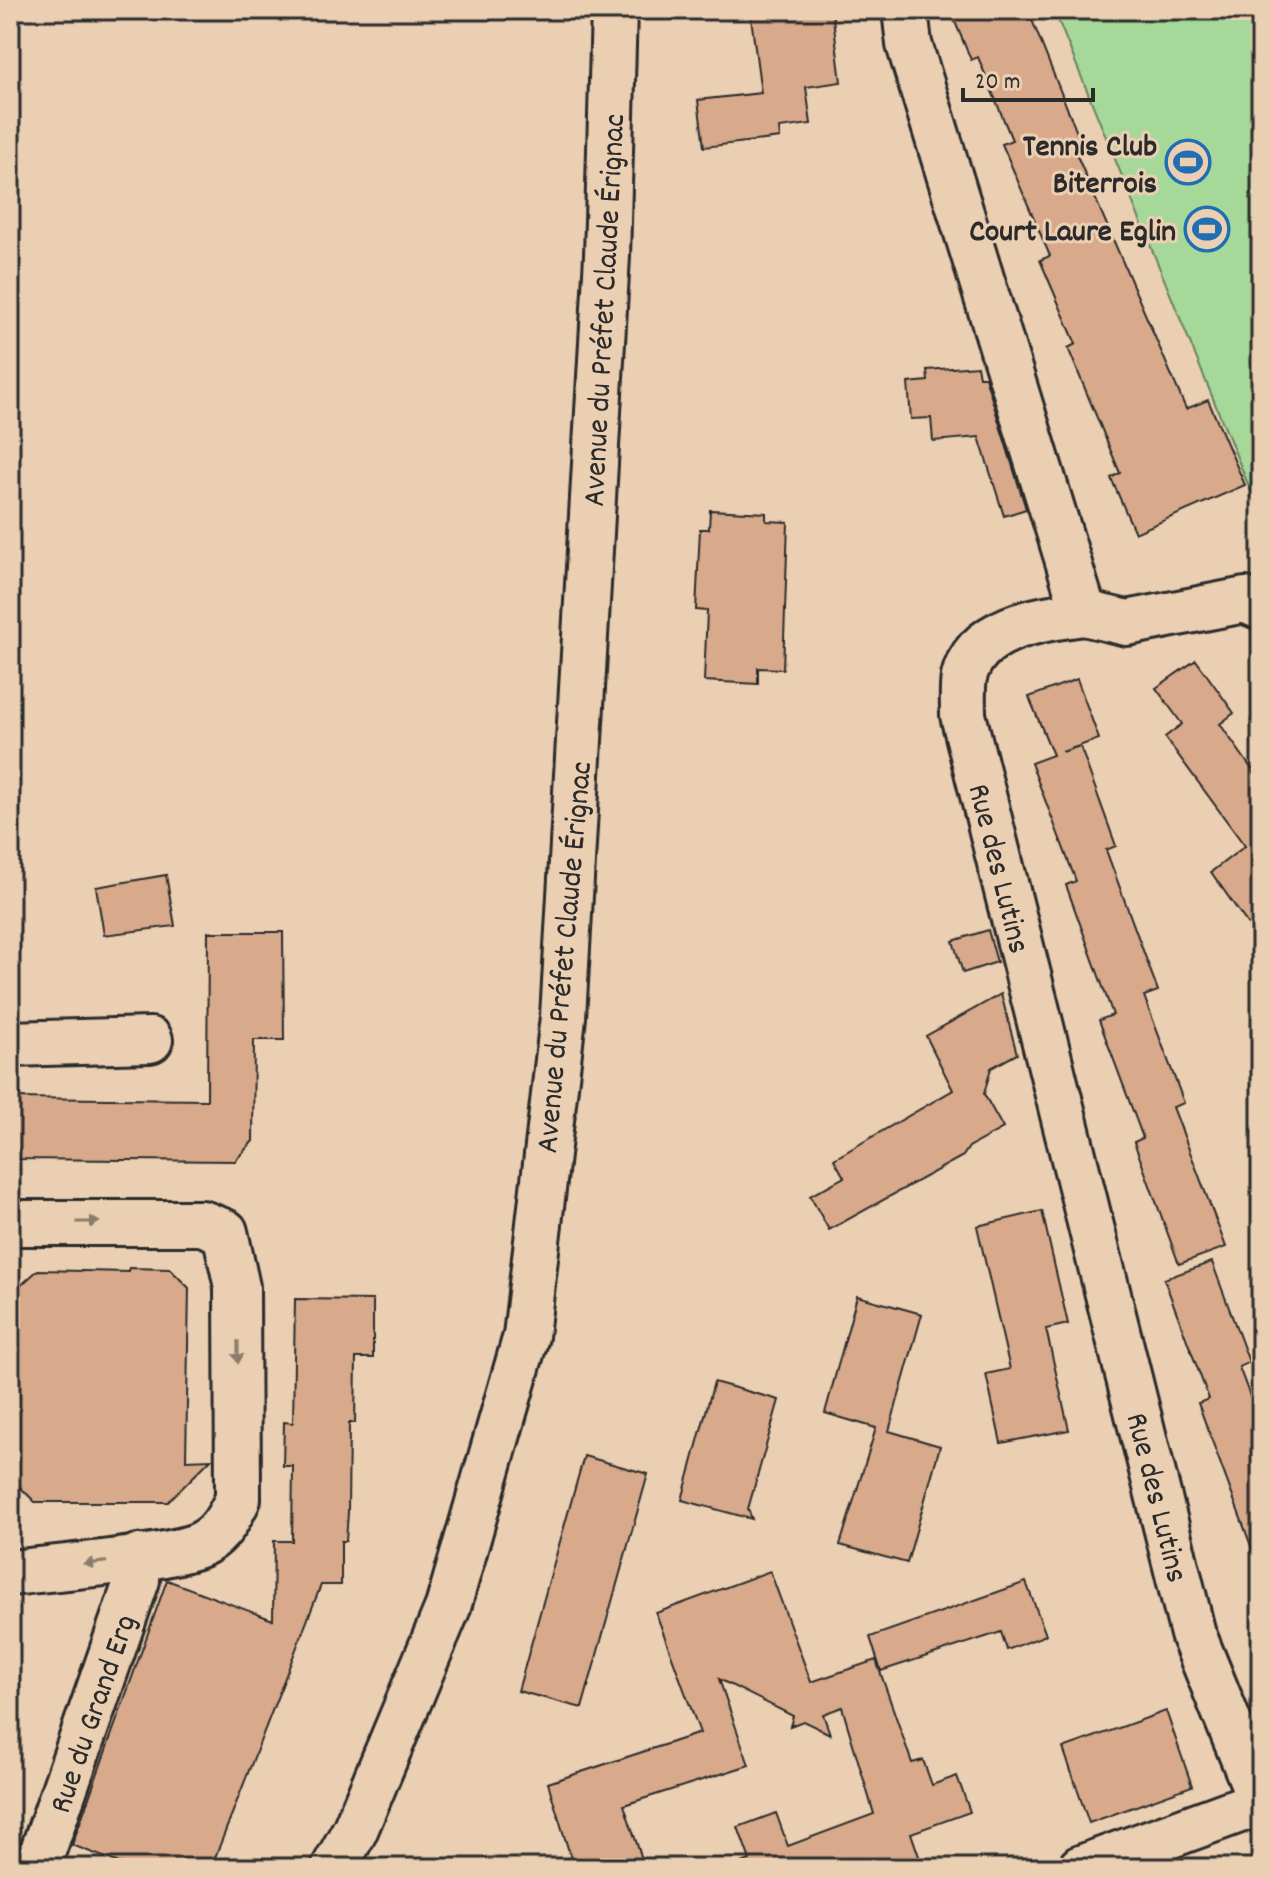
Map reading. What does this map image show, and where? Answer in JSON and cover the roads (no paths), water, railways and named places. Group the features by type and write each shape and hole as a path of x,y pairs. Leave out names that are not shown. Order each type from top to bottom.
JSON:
{"street":[{"name":"Avenue du Préfet Claude Érignac","path":"334,1868 355,1830 448,1607 526,1336 563,1017 607,256 614,10"},
{"path":"905,10 909,44 1084,613 1127,623 1245,600 1261,607"},
{"name":"Rue des Lutins","path":"1084,613 1049,618 999,633 979,651 965,675 963,715 1193,1634 1261,1802"},
{"path":"10,1044 150,1040"},
{"path":"10,1223 202,1223 225,1232 237,1287 238,1499 222,1529 202,1545 138,1557 10,1573"},
{"name":"Rue du Grand Erg","path":"37,1868 137,1580 138,1557"},
{"path":"1081,1868 1261,1802"}],"place":[{"name":"Tennis Club Biterrois","path":"1188,162"},
{"name":"Court Laure Eglin","path":"1207,229"}]}
